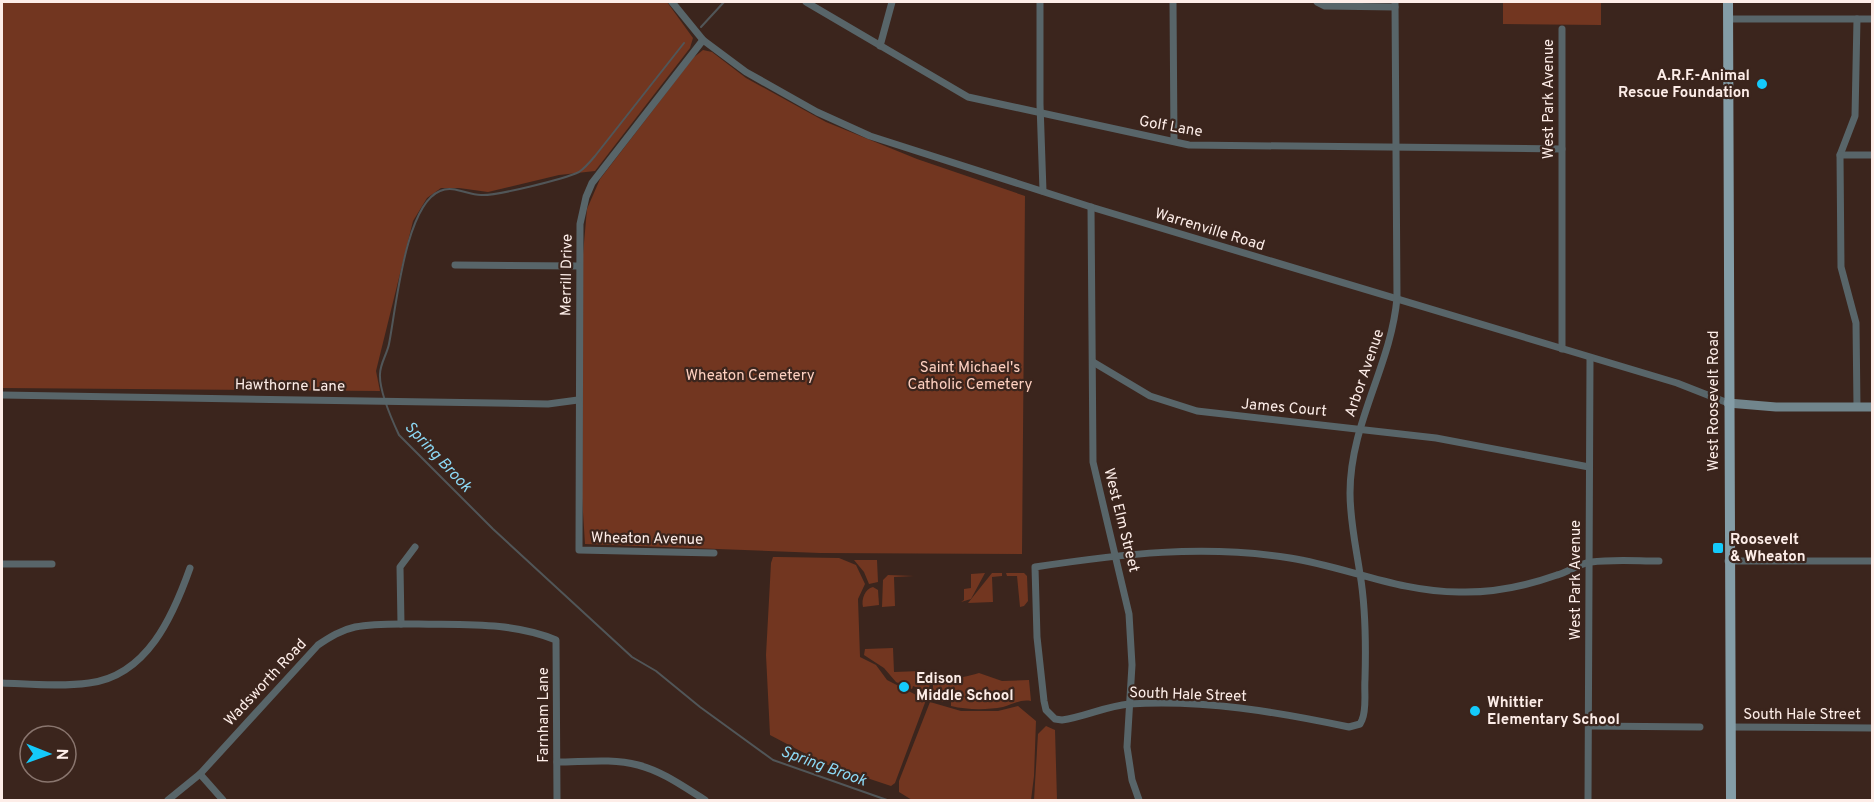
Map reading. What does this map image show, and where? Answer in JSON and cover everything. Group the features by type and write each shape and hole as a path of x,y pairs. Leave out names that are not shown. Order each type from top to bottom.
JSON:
{"main road":[{"name":"West Roosevelt Road","path":"1728,2 1728,561 1731,801"}],"street":[{"name":"Warrenville Road","path":"672,2 703,40 765,84 849,127 1091,207 1397,298 1590,359 1677,383 1728,403"},
{"name":"Golf Lane","path":"806,2 961,94 981,102 1174,141 1202,146 1562,149"},
{"path":"880,46 892,2"},
{"path":"1040,2 1043,191"},
{"path":"1173,2 1174,141"},
{"path":"1317,2 1326,6 1395,4"},
{"name":"Arbor Avenue","path":"1364,716 1366,640 1350,491 1365,406 1391,340 1397,298 1395,4"},
{"path":"1728,19 1872,20"},
{"path":"1857,19 1855,116 1840,155 1841,267 1856,323 1857,407"},
{"name":"West Park Avenue","path":"1562,29 1562,349"},
{"name":"Merrill Drive","path":"579,550 579,266 582,211 592,183 703,40"},
{"path":"1840,155 1872,155"},
{"name":"West Elm Street","path":"1091,207 1093,462 1117,555 1131,630 1129,765 1138,801"},
{"path":"455,265 579,266"},
{"name":"West Park Avenue","path":"1588,801 1590,359"},
{"name":"James Court","path":"1093,362 1150,396 1197,411 1360,427 1465,443 1589,467"},
{"name":"Hawthorne Lane","path":"2,395 548,404 578,400"},
{"path":"1728,403 1776,407 1872,407"},
{"path":"401,624 400,567 415,547"},
{"name":"Wheaton Avenue","path":"579,550 714,553"},
{"path":"1117,555 1177,550 1242,552 1314,562 1411,589 1483,591 1531,584 1568,572 1589,562 1659,561"},
{"name":"South Hale Street","path":"1117,555 1035,567 1037,637 1046,710 1055,719 1062,720 1130,704 1248,709 1349,727 1360,724 1364,716"},
{"path":"1728,561 1872,561"},
{"path":"2,564 52,564"},
{"path":"2,683 89,683 122,672 138,660 160,634 176,607 190,568"},
{"name":"Wadsworth Road","path":"168,801 200,774 318,645 334,634 354,627 401,624 488,626 546,636"},
{"name":"Farnham Lane","path":"546,636 556,640 557,649 557,801"},
{"path":"1588,726 1700,727"},
{"name":"South Hale Street","path":"1730,727 1872,728"},
{"path":"557,762 618,762 639,765 660,773 705,801"},
{"path":"200,774 223,801"}],"green space":[{"path":"2,2 667,2 693,38 690,48 595,171 559,175 488,192 441,188 427,198 413,221 376,371 380,391 2,388"},
{"path":"1503,2 1601,2 1601,25 1503,24"},
{"name":"Wheaton Cemetery","path":"703,50 712,52 746,78 826,122 917,159 1025,196 1022,554 820,553 585,544 582,497 583,254 587,209 600,179 693,58"},
{"path":"773,557 839,558 856,565 865,584 858,599 860,657 876,665 887,680 926,700 895,783 891,786 825,764 770,735 766,655"},
{"path":"854,560 877,560 878,582 869,584 864,572"},
{"path":"985,573 971,599 961,602 964,600 964,589 971,588 971,574"},
{"path":"992,573 1002,573 1002,576 992,577 993,602 968,603"},
{"path":"1006,573 1024,573 1027,576 1028,601 1024,606 1020,607 1017,576 1007,576"},
{"path":"888,575 914,576 894,577 895,606 882,607 883,580"},
{"path":"873,587 878,590 879,605 863,607 864,595"},
{"path":"893,648 894,672 921,671 927,674 930,684 927,695 917,691 918,688 913,686 912,689 896,682 884,668 864,655 865,649"},
{"path":"979,673 1002,681 1029,680 1031,701 1020,701 997,708 970,709 951,706 951,702 944,699 943,702 933,697 933,677 956,678"},
{"path":"930,702 961,711 998,711 1018,706 1036,721 1031,800 912,800 899,792 899,781"},
{"path":"1046,726 1055,730 1057,800 1034,800 1038,734"}],"waterway":[{"name":"Spring Brook","path":"701,27 724,2"},
{"name":"Spring Brook","path":"684,43 595,156 579,172 560,179 489,195 445,189 428,200 418,216 404,260 389,344 380,370 384,397 399,435 493,529 632,657 656,671 700,707 773,760 887,800"}],"place":[{"name":"A.R.F.-Animal Rescue Foundation","path":"1762,84"},
{"name":"Roosevelt & Wheaton","path":"1718,548"},
{"name":"Edison Middle School","path":"904,687"},
{"name":"Whittier Elementary School","path":"1475,711"}],"park label":[{"name":"Saint Michael's Catholic Cemetery","path":"970,376"}]}
